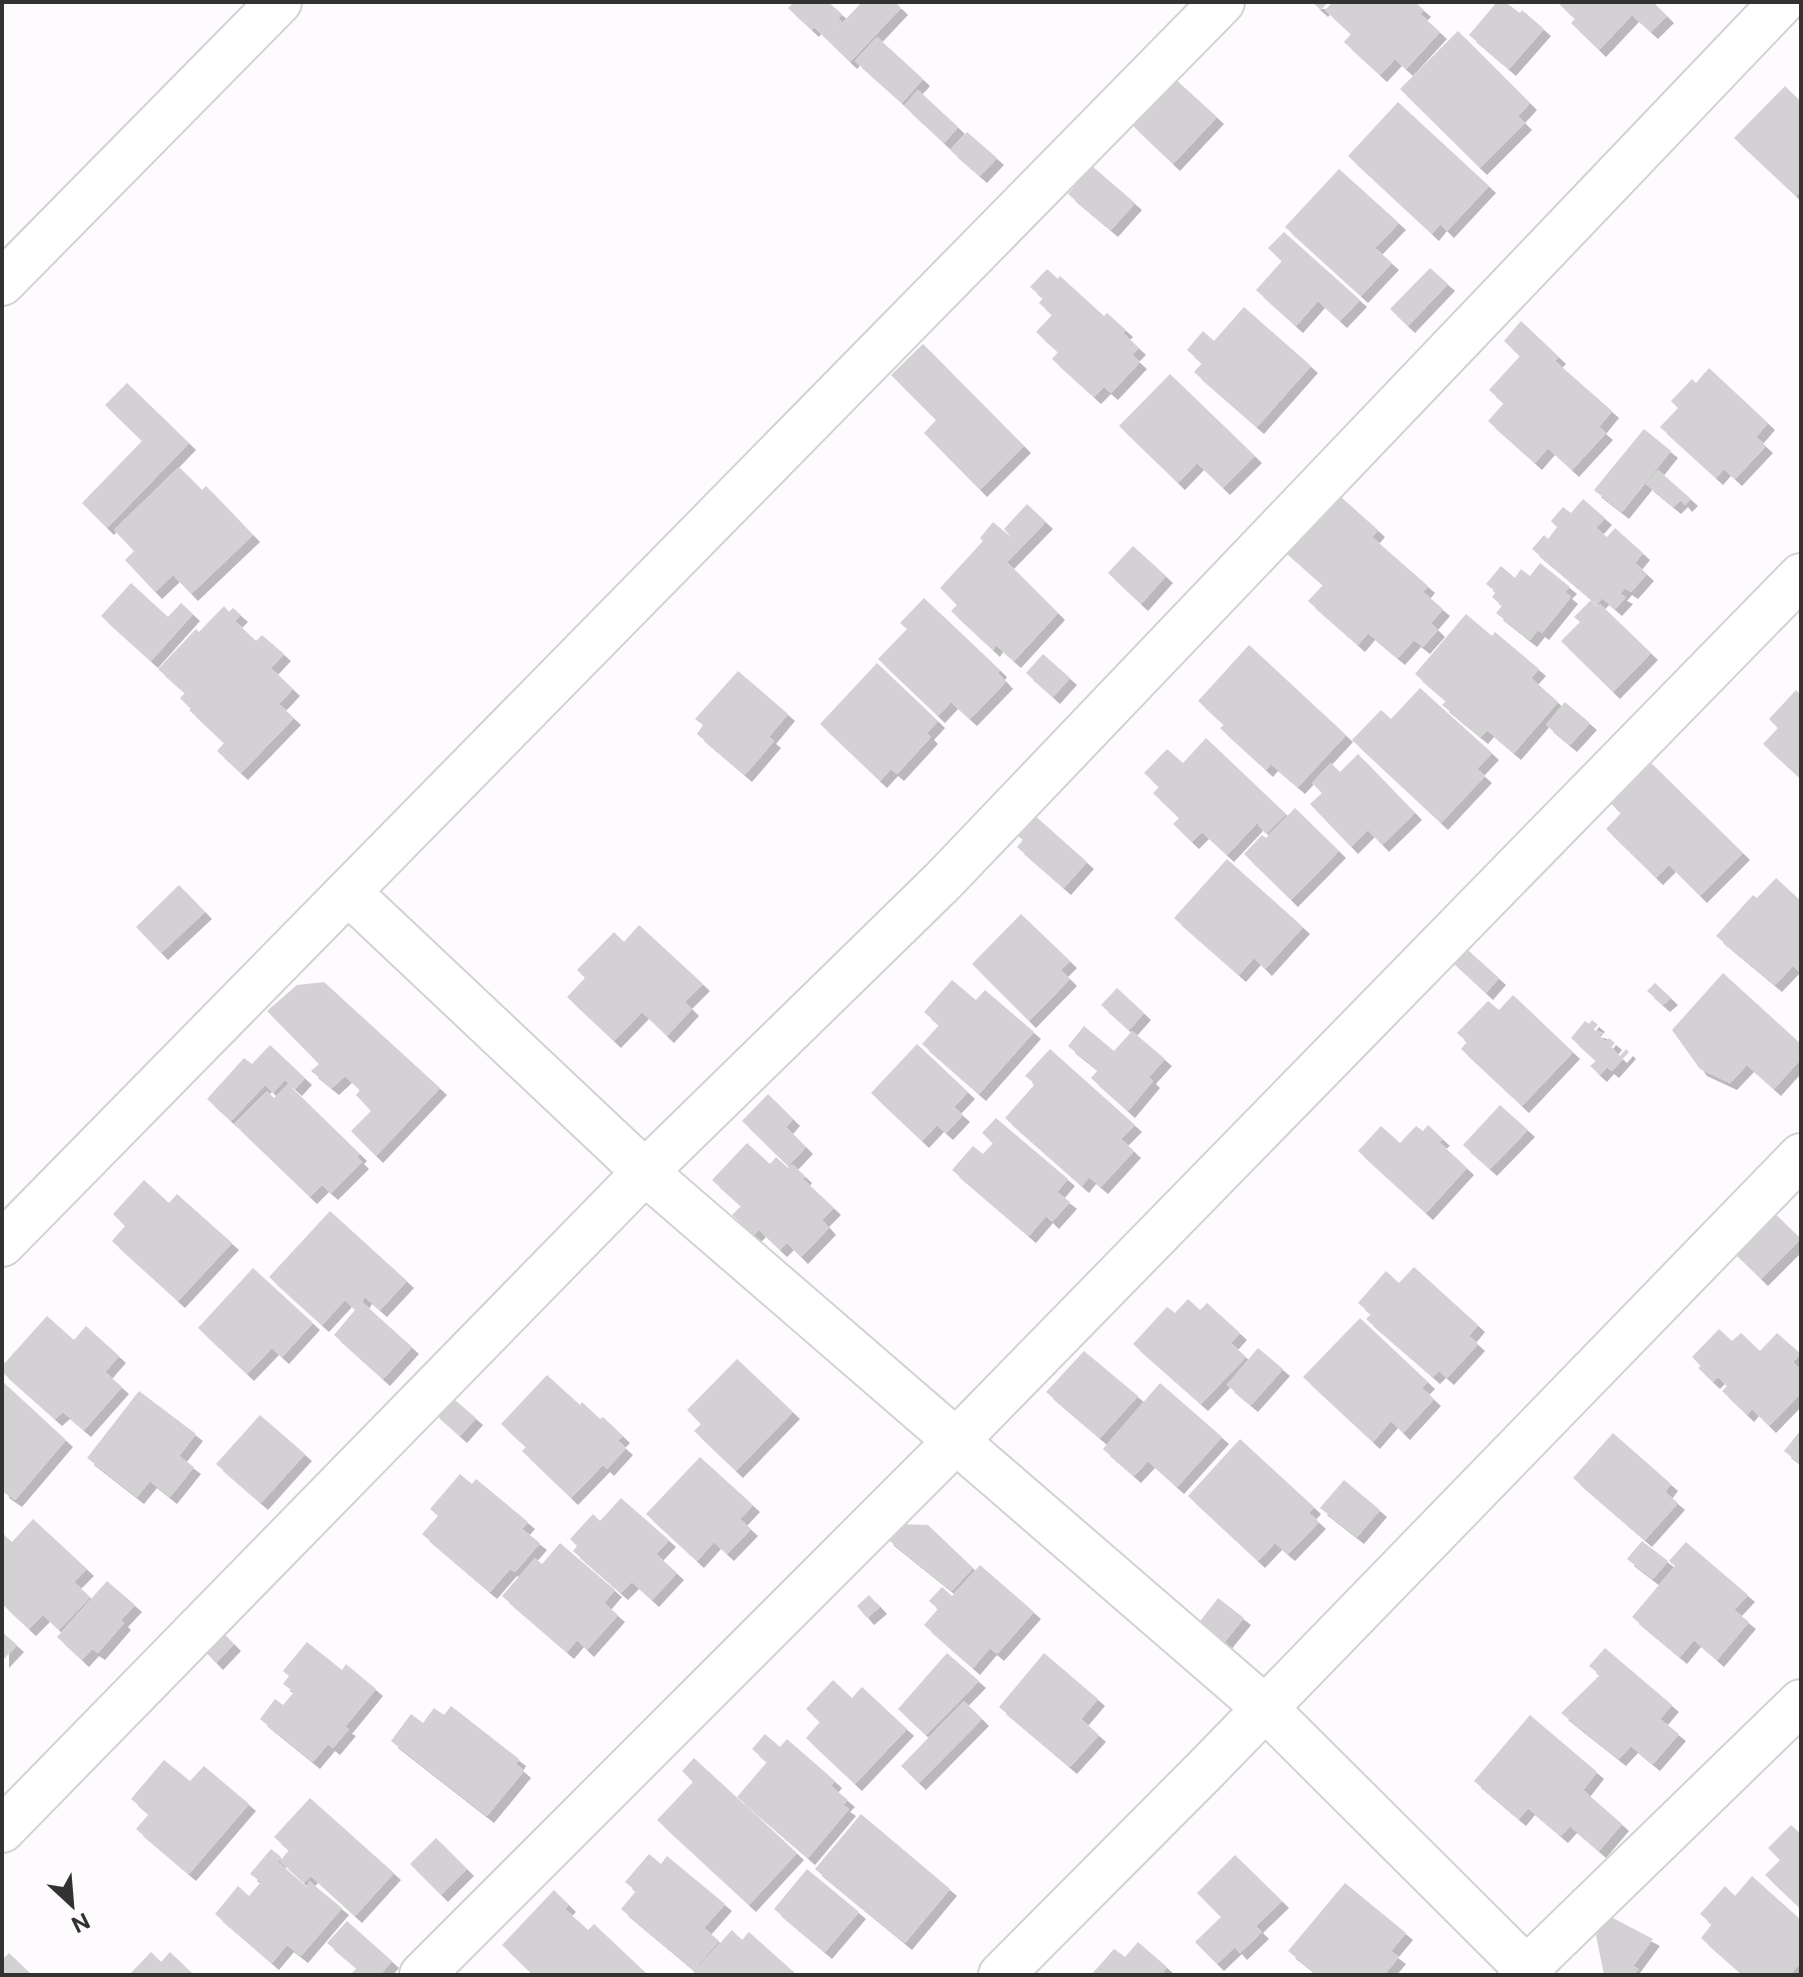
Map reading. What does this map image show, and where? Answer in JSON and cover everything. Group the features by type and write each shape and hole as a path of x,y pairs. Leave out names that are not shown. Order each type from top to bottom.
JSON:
{"street":[{"path":"2,283 279,2"},
{"path":"2,1244 1222,2"},
{"path":"2,1830 645,1172 943,881 1782,2"},
{"path":"422,1975 955,1442 1801,576"},
{"path":"348,892 645,1172 1265,1708 1526,1973 1801,1702"},
{"path":"1001,1975 1801,1156"}],"building":[{"path":"794,2 828,2 842,14 838,19 842,22 829,37 862,2 895,2 901,8 850,62 814,27 812,30 788,8"},
{"path":"1312,2 1328,2 1321,10"},
{"path":"1333,2 1415,2 1424,10 1420,14 1440,32 1406,69 1395,59 1380,75 1344,42 1351,34 1325,10"},
{"path":"1497,2 1505,2 1520,13 1522,10 1544,29 1509,69 1469,35"},
{"path":"1557,2 1653,2 1667,16 1651,32 1632,15 1599,50 1571,23 1575,19"},
{"path":"1458,31 1530,103 1518,116 1525,123 1480,168 1400,89"},
{"path":"877,37 923,79 902,103 855,61"},
{"path":"1174,78 1217,117 1173,164 1131,124"},
{"path":"1785,86 1801,102 1801,190 1796,196 1734,138"},
{"path":"918,90 958,127 944,143 904,106"},
{"path":"1398,102 1489,186 1447,231 1440,224 1432,234 1348,156"},
{"path":"967,132 997,158 980,176 950,150"},
{"path":"1092,166 1135,203 1111,230 1068,194"},
{"path":"1339,169 1399,223 1375,248 1392,263 1361,296 1285,227"},
{"path":"1284,232 1360,300 1340,321 1318,301 1296,326 1256,290 1282,261 1268,248"},
{"path":"1430,268 1448,284 1408,326 1390,309"},
{"path":"1047,269 1058,279 1060,276 1104,316 1107,313 1126,330 1123,333 1139,348 1132,355 1140,362 1111,393 1104,387 1094,397 1052,359 1058,352 1036,332 1052,315 1039,303 1043,298 1030,287"},
{"path":"1244,307 1311,366 1257,427 1194,372 1202,363 1187,350 1203,331 1214,341"},
{"path":"1521,321 1559,357 1555,361 1612,411 1599,427 1606,433 1572,470 1548,448 1535,463 1488,421 1504,403 1489,390 1520,356 1504,341"},
{"path":"923,344 1024,446 980,490 924,433 936,420 891,375"},
{"path":"1709,368 1768,423 1756,437 1766,446 1735,479 1724,469 1716,478 1660,427 1678,408 1671,401 1692,379 1696,383"},
{"path":"1170,374 1255,456 1223,488 1197,463 1178,483 1119,426"},
{"path":"127,383 189,443 107,528 82,503 142,441 105,405"},
{"path":"1644,429 1671,451 1622,512 1594,490"},
{"path":"179,467 202,490 206,486 253,535 191,594 173,575 155,592 125,560 134,551 114,530"},
{"path":"1658,470 1691,499 1685,505 1681,500 1674,507 1646,484"},
{"path":"1332,489 1378,530 1372,537 1428,586 1423,592 1443,609 1431,623 1438,630 1423,647 1414,640 1398,658 1368,633 1358,645 1308,601 1323,585 1280,547"},
{"path":"1583,499 1605,518 1596,528 1607,537 1615,528 1643,553 1635,563 1647,574 1631,592 1625,588 1620,594 1626,597 1615,609 1602,598 1597,604 1532,549 1544,535 1548,539 1557,527 1551,521 1563,507 1571,513"},
{"path":"1027,504 1046,522 1007,562 1058,613 1014,661 996,645 993,650 951,611 957,605 940,588 983,541 980,538 993,522 1011,537 1004,529"},
{"path":"1133,546 1166,576 1141,604 1108,573"},
{"path":"1540,563 1570,587 1565,592 1571,597 1542,633 1538,630 1530,640 1496,613 1502,606 1492,597 1496,592 1486,584 1501,566 1515,578 1521,569 1530,576"},
{"path":"131,583 168,617 181,603 193,614 151,661 101,616"},
{"path":"924,598 1000,670 998,673 1006,682 970,719 951,702 938,716 878,659 907,629 900,623"},
{"path":"1591,600 1597,606 1600,604 1651,653 1613,692 1561,641 1580,622 1574,617"},
{"path":"224,606 229,612 233,608 241,615 235,621 256,641 262,635 284,654 271,668 293,689 279,704 294,718 241,773 217,751 224,743 189,710 180,698 185,693 158,669 196,629 199,632"},
{"path":"1466,614 1492,636 1495,632 1539,669 1531,678 1558,702 1514,753 1487,730 1481,737 1442,705 1446,701 1415,674"},
{"path":"1249,645 1346,735 1298,787 1271,764 1266,770 1220,728 1224,725 1198,701"},
{"path":"1043,654 1070,678 1053,697 1026,673"},
{"path":"877,663 938,721 927,733 931,737 897,774 891,769 880,781 820,724"},
{"path":"738,671 788,714 769,737 774,741 745,775 697,734 703,725 695,719"},
{"path":"1420,688 1492,753 1477,769 1485,776 1441,823 1352,740 1381,710 1391,719"},
{"path":"1796,690 1801,695 1801,779 1763,744 1778,728 1769,719"},
{"path":"1565,702 1590,723 1570,745 1546,725"},
{"path":"1206,738 1286,814 1266,834 1257,823 1227,855 1202,832 1192,842 1173,824 1179,818 1153,793 1159,787 1144,773 1167,749 1183,763"},
{"path":"1358,754 1415,813 1382,845 1368,830 1351,847 1310,804 1322,793 1312,783 1331,763 1340,772"},
{"path":"1649,761 1743,853 1700,896 1669,865 1656,878 1606,829 1621,813 1609,802"},
{"path":"1295,808 1339,851 1291,900 1244,854 1262,835 1266,838"},
{"path":"1033,814 1087,862 1064,888 1017,847 1023,840 1015,834"},
{"path":"1227,859 1303,927 1265,969 1254,958 1239,975 1174,918"},
{"path":"1776,878 1801,901 1801,973 1793,966 1775,985 1716,936 1753,895 1757,898"},
{"path":"179,885 205,912 161,953 136,927"},
{"path":"1021,914 1070,961 1061,970 1070,979 1029,1021 972,964"},
{"path":"639,925 703,984 685,1002 692,1009 667,1036 642,1012 614,1041 567,997 585,978 577,970 614,932 624,942"},
{"path":"1460,943 1499,978 1486,993 1447,957"},
{"path":"1723,973 1801,1044 1801,1059 1774,1089 1747,1065 1730,1083 1700,1069 1672,1030"},
{"path":"952,980 976,1000 985,990 1034,1032 979,1094 922,1044 939,1025 924,1012"},
{"path":"324,982 440,1088 376,1156 351,1131 371,1111 356,1095 360,1090 345,1076 332,1088 311,1071 319,1064 267,1011 297,985"},
{"path":"1655,983 1671,998 1663,1005 1647,991"},
{"path":"1117,988 1144,1013 1129,1030 1101,1005"},
{"path":"1513,995 1573,1052 1522,1106 1461,1049 1467,1042 1457,1033 1488,1001 1499,1010"},
{"path":"1592,1020 1598,1025 1593,1030 1603,1033 1599,1035 1606,1042 1609,1038 1615,1043 1611,1048 1620,1056 1626,1049 1629,1052 1612,1071 1607,1067 1600,1075 1590,1066 1596,1061 1571,1038 1585,1021 1589,1024"},
{"path":"1084,1026 1114,1051 1132,1031 1165,1059 1149,1077 1153,1081 1128,1111 1091,1078 1098,1070 1068,1046"},
{"path":"917,1044 968,1092 954,1107 963,1115 946,1133 937,1125 922,1141 871,1093"},
{"path":"270,1045 305,1078 295,1089 285,1080 273,1093 265,1085 231,1121 207,1099 244,1058 252,1064"},
{"path":"1050,1049 1135,1125 1121,1139 1134,1151 1101,1187 1089,1177 1082,1186 1005,1118 1035,1084 1025,1076"},
{"path":"288,1084 360,1154 357,1157 362,1162 331,1193 322,1185 310,1197 234,1124 267,1091 274,1098"},
{"path":"768,1094 793,1119 786,1127 806,1147 788,1166 742,1121"},
{"path":"1500,1105 1528,1130 1490,1169 1463,1145"},
{"path":"996,1118 1068,1179 1057,1192 1070,1202 1052,1222 1046,1216 1029,1236 952,1170 973,1146 983,1154 993,1143 982,1133"},
{"path":"1428,1125 1443,1139 1439,1142 1467,1168 1426,1213 1358,1151 1381,1126 1400,1143 1416,1126 1423,1131"},
{"path":"747,1143 770,1164 776,1157 788,1168 792,1164 805,1176 803,1179 834,1208 822,1220 829,1228 801,1257 787,1243 780,1250 759,1230 754,1235 732,1215 741,1206 712,1180"},
{"path":"144,1180 169,1203 177,1194 232,1243 178,1301 112,1241 125,1226 113,1214"},
{"path":"1764,1203 1801,1239 1761,1279 1725,1244"},
{"path":"330,1211 407,1281 380,1310 365,1297 362,1302 412,1347 383,1379 334,1335 355,1310 345,1300 322,1325 269,1277"},
{"path":"1414,1267 1478,1325 1469,1336 1478,1344 1447,1378 1439,1371 1433,1377 1366,1319 1371,1314 1358,1303 1386,1271 1399,1283"},
{"path":"253,1268 313,1323 282,1357 272,1348 247,1374 198,1328"},
{"path":"1188,1299 1200,1310 1207,1303 1240,1333 1231,1343 1246,1357 1201,1404 1133,1344 1167,1307 1175,1313"},
{"path":"47,1316 74,1340 86,1326 119,1356 105,1372 122,1387 84,1430 63,1412 55,1419 2,1372 2,1366"},
{"path":"1360,1318 1428,1382 1422,1388 1434,1399 1403,1433 1391,1421 1373,1442 1303,1377"},
{"path":"1719,1329 1732,1341 1741,1333 1760,1351 1777,1333 1801,1354 1793,1362 1801,1370 1801,1393 1769,1426 1752,1409 1747,1415 1722,1391 1727,1386 1718,1377 1713,1382 1698,1368 1701,1366 1692,1357"},
{"path":"1258,1348 1283,1369 1251,1405 1227,1385"},
{"path":"1084,1351 1138,1396 1100,1438 1046,1392"},
{"path":"737,1359 793,1412 736,1471 694,1431 701,1424 687,1410"},
{"path":"547,1375 580,1405 582,1402 600,1419 603,1417 623,1436 618,1441 626,1448 607,1469 603,1465 571,1498 522,1451 526,1447 501,1424"},
{"path":"2,1381 66,1440 15,1500 2,1491"},
{"path":"1160,1383 1222,1437 1177,1487 1148,1461 1134,1476 1103,1449"},
{"path":"139,1391 196,1434 179,1456 194,1467 170,1497 150,1481 137,1497 87,1458"},
{"path":"449,1395 476,1418 460,1436 433,1412"},
{"path":"260,1415 305,1454 261,1503 216,1464"},
{"path":"1801,1430 1801,1464 1784,1451"},
{"path":"1613,1433 1671,1484 1665,1492 1678,1503 1645,1540 1573,1478"},
{"path":"1240,1439 1314,1507 1309,1513 1319,1522 1288,1554 1275,1543 1258,1561 1188,1496"},
{"path":"700,1457 753,1505 740,1519 751,1529 727,1554 714,1542 697,1561 646,1514"},
{"path":"460,1474 472,1484 476,1479 528,1522 522,1529 540,1543 515,1572 510,1569 490,1592 422,1534 438,1516 430,1509"},
{"path":"1344,1480 1380,1510 1357,1537 1320,1508"},
{"path":"621,1498 669,1540 656,1554 677,1573 652,1600 632,1582 621,1593 573,1551 577,1546 570,1539 593,1514 600,1521"},
{"path":"33,1519 87,1569 74,1582 90,1597 59,1630 43,1615 29,1629 2,1604 2,1533 12,1542"},
{"path":"898,1524 928,1525 973,1568 952,1591 886,1538"},
{"path":"1642,1541 1668,1561 1653,1579 1627,1559"},
{"path":"1686,1542 1748,1595 1734,1610 1749,1622 1717,1660 1694,1640 1680,1657 1632,1617 1675,1566 1669,1561"},
{"path":"560,1543 615,1590 604,1603 618,1615 587,1650 577,1640 567,1652 502,1596 535,1558 542,1564"},
{"path":"980,1565 1034,1612 997,1654 990,1648 973,1668 924,1625 938,1609 929,1601 942,1587 952,1596"},
{"path":"107,1581 135,1605 98,1653 92,1649 82,1660 57,1637"},
{"path":"869,1595 880,1607 867,1618 857,1606"},
{"path":"1218,1598 1244,1618 1223,1644 1198,1624"},
{"path":"219,1629 234,1644 216,1663 201,1647"},
{"path":"2,1632 17,1645 2,1661"},
{"path":"307,1642 342,1670 346,1664 376,1689 345,1727 349,1729 333,1748 328,1744 313,1762 260,1719 275,1699 283,1705 294,1692 283,1684 289,1676 283,1671"},
{"path":"1605,1648 1672,1705 1660,1719 1679,1734 1653,1764 1631,1746 1619,1759 1561,1713 1600,1675 1589,1666"},
{"path":"947,1653 979,1681 926,1735 898,1709"},
{"path":"1044,1653 1098,1699 1081,1719 1099,1735 1070,1767 999,1707"},
{"path":"833,1680 852,1698 862,1687 907,1729 855,1784 806,1738 820,1722 806,1709"},
{"path":"964,1701 982,1719 919,1783 901,1766"},
{"path":"451,1706 519,1759 516,1764 524,1771 487,1816 391,1741 411,1714 423,1723 434,1708 444,1715"},
{"path":"1530,1715 1597,1772 1583,1790 1622,1824 1599,1851 1570,1826 1561,1836 1528,1808 1519,1819 1474,1781"},
{"path":"765,1734 780,1747 787,1739 835,1781 831,1786 848,1800 843,1805 849,1809 808,1858 737,1797 767,1762 752,1749"},
{"path":"694,1758 797,1853 749,1905 657,1820 693,1782 682,1771"},
{"path":"164,1760 190,1781 204,1766 249,1804 189,1874 136,1829 149,1814 131,1799"},
{"path":"310,1798 394,1873 355,1916 311,1876 304,1883 280,1861 289,1850 274,1837"},
{"path":"861,1814 950,1889 905,1943 815,1869"},
{"path":"1791,1825 1801,1834 1801,1909 1765,1875 1780,1860 1768,1848"},
{"path":"436,1838 467,1869 441,1895 410,1864"},
{"path":"271,1849 281,1857 278,1862 307,1887 309,1881 342,1908 301,1956 287,1945 272,1963 215,1914 238,1886 249,1896 261,1882 250,1874"},
{"path":"649,1854 661,1864 667,1856 725,1904 704,1928 719,1941 694,1970 621,1909 636,1891 625,1882"},
{"path":"1235,1855 1282,1901 1256,1926 1262,1932 1240,1953 1235,1947 1217,1964 1195,1942 1221,1917 1197,1893"},
{"path":"807,1869 859,1912 825,1952 774,1909"},
{"path":"1752,1876 1801,1920 1801,1962 1790,1975 1743,1975 1701,1938 1712,1924 1700,1914 1725,1886 1735,1896"},
{"path":"1345,1883 1406,1933 1391,1951 1399,1957 1384,1975 1318,1975 1288,1951"},
{"path":"554,1890 569,1905 565,1909 588,1930 594,1924 648,1975 533,1975 502,1945"},
{"path":"1611,1917 1653,1939 1633,1966 1639,1969 1633,1975 1604,1975 1596,1935"},
{"path":"347,1921 392,1961 380,1975 354,1975 352,1973 357,1968 327,1943"},
{"path":"732,1930 742,1940 749,1932 797,1975 691,1975"},
{"path":"1138,1942 1167,1967 1163,1972 1167,1975 1091,1975 1114,1949 1125,1957"},
{"path":"151,1952 161,1962 170,1952 194,1975 129,1975"},
{"path":"9,1953 32,1975 2,1975 2,1960"}]}
